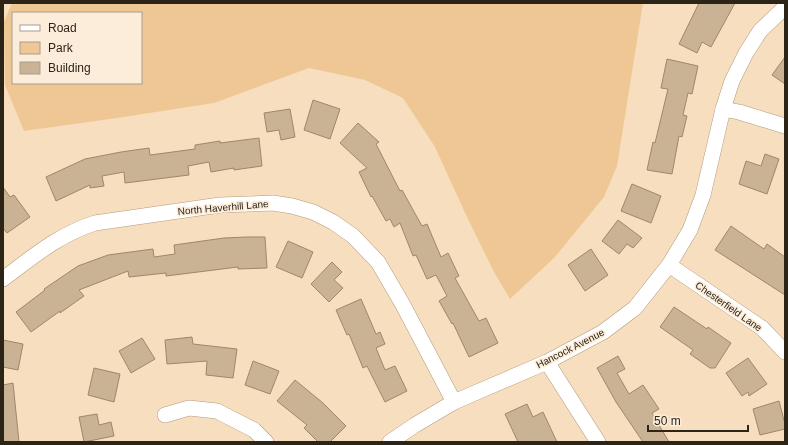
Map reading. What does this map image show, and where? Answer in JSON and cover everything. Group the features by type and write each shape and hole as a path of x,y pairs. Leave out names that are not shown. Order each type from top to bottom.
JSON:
{"street":[{"name":"Hancock Avenue","path":"390,442 454,402 547,362 603,332 635,308 668,265 690,230 703,195 723,109 732,81 746,53 760,31 785,7"},
{"path":"723,109 739,112 785,126"},
{"name":"North Haverhill Lane","path":"3,279 51,243 79,228 95,223 220,205 273,203 292,206 313,212 333,222 354,236 378,262 403,305 454,402"},
{"name":"Chesterfield Lane","path":"668,265 762,328 785,352"},
{"path":"547,362 598,442"},
{"path":"165,415 189,408 217,411 254,430 266,442"}],"green space":[{"path":"12,3 643,3 617,166 604,197 555,257 510,299 494,272 435,147 403,98 365,80 309,68 214,103 24,131 5,85 4,22"}],"building":[{"path":"699,3 735,3 711,47 702,42 697,53 679,44"},
{"path":"785,57 785,84 772,75"},
{"path":"667,59 698,66 692,94 688,93 683,115 687,116 682,137 679,136 672,174 647,170 653,142 655,143 668,89 661,88"},
{"path":"313,100 340,109 330,139 304,130"},
{"path":"290,109 295,137 281,140 279,130 267,132 264,113"},
{"path":"358,123 379,142 376,144 400,191 402,190 422,226 427,224 441,257 448,253 459,276 455,278 479,321 486,318 498,343 469,357 453,323 452,324 439,301 447,296 436,275 427,279 416,255 413,256 400,223 394,227 390,219 386,221 372,196 371,197 359,172 367,168 340,143"},
{"path":"259,138 262,166 234,170 234,168 211,172 209,162 188,166 189,175 125,183 124,172 102,176 104,186 90,188 90,185 56,201 46,177 85,159 121,152 149,148 150,155 195,149 195,145 220,141 220,143"},
{"path":"765,154 779,159 767,194 739,184 746,161 761,166"},
{"path":"632,184 661,196 651,223 621,211"},
{"path":"3,187 10,197 14,195 30,217 7,233 3,228"},
{"path":"618,220 642,238 633,248 627,244 619,254 602,241"},
{"path":"731,226 764,249 767,244 785,257 785,295 715,250"},
{"path":"265,237 267,268 238,269 238,267 166,276 166,273 129,277 128,271 79,290 84,296 31,332 16,312 45,290 44,289 78,266 108,255 153,249 154,257 175,254 174,245 224,238"},
{"path":"288,241 313,252 302,278 276,267"},
{"path":"591,249 608,275 585,291 568,265"},
{"path":"332,262 342,272 334,280 343,288 329,302 311,284"},
{"path":"361,299 376,334 380,332 385,344 376,348 385,370 395,366 407,391 385,402 367,366 363,368 349,334 347,335 336,310"},
{"path":"674,307 707,329 708,327 731,343 715,368 710,368 690,354 693,350 660,327"},
{"path":"192,337 193,344 237,349 233,378 206,375 207,361 167,364 165,340"},
{"path":"142,338 155,359 131,373 119,351"},
{"path":"3,340 23,344 18,370 3,367"},
{"path":"618,356 625,369 617,373 629,394 643,385 659,409 652,413 669,442 643,442 616,402 597,368"},
{"path":"748,358 767,384 749,396 748,392 742,396 726,373"},
{"path":"253,361 279,371 270,394 245,385"},
{"path":"94,368 120,374 114,402 88,395"},
{"path":"295,380 323,403 346,426 330,442 318,442 304,428 307,425 277,401"},
{"path":"13,383 19,442 3,442 3,385"},
{"path":"779,401 785,429 760,435 753,409"},
{"path":"527,404 533,417 543,412 557,442 518,442 505,414"},
{"path":"97,414 99,425 111,422 114,436 84,442 79,417"}]}
